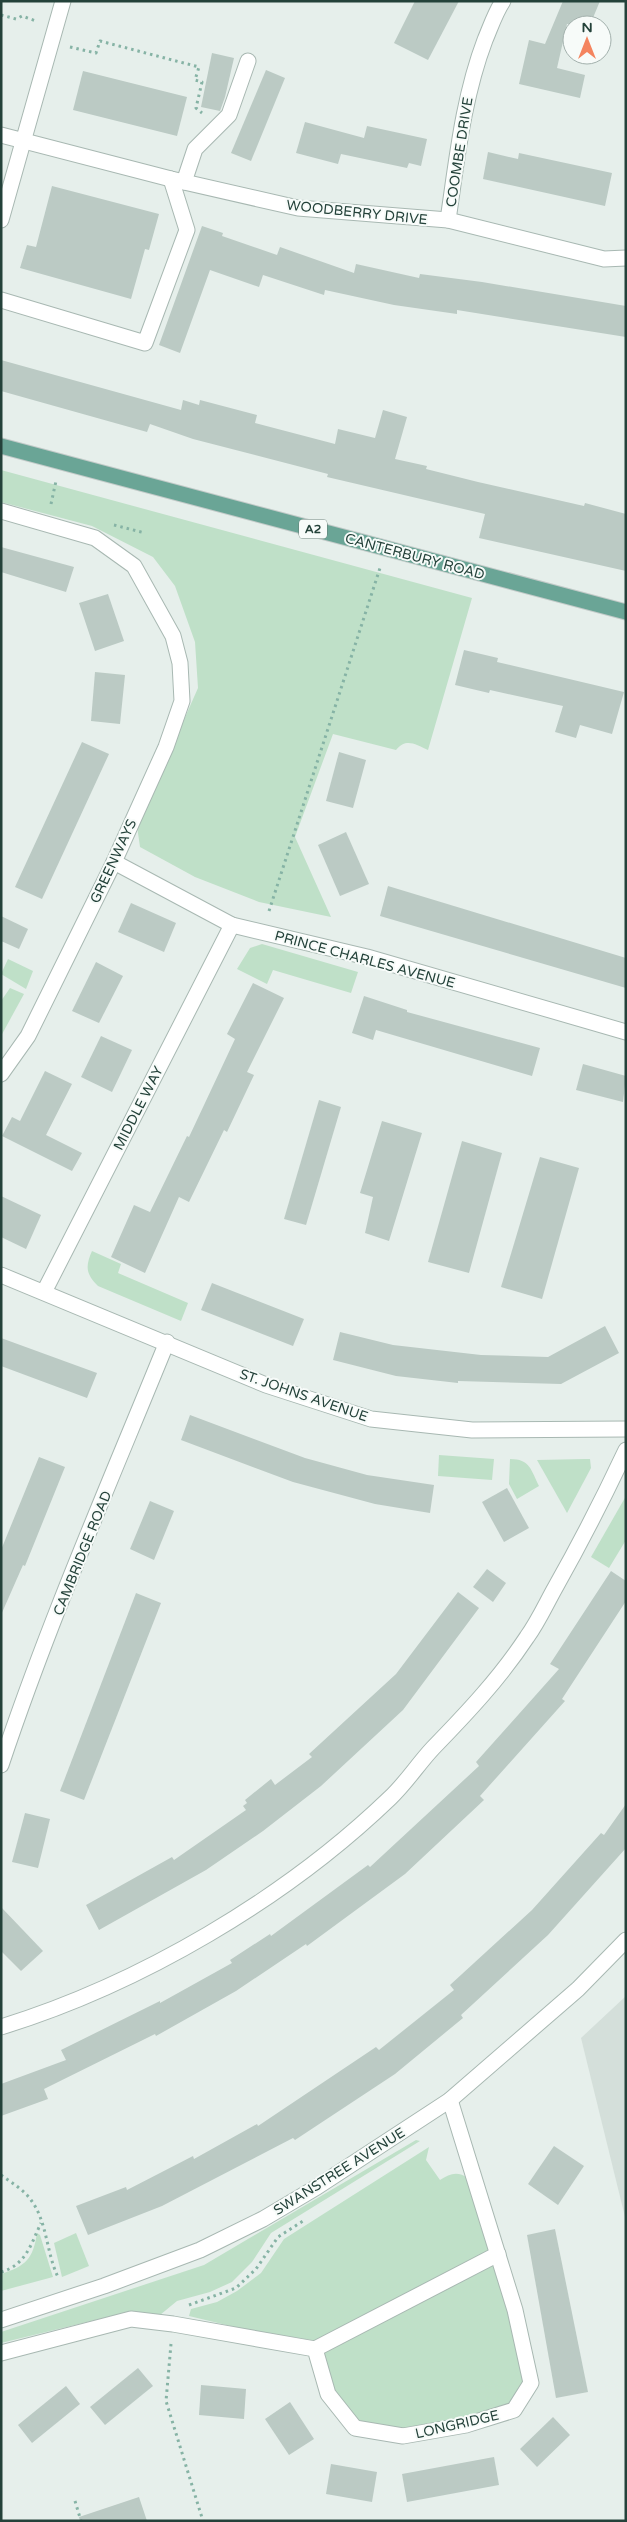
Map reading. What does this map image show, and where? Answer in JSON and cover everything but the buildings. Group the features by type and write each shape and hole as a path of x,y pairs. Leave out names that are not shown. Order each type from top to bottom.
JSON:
{"main road":[{"name":"CANTERBURY ROAD","path":"1,446 626,612"}],"street":[{"path":"1,220 63,1"},
{"name":"COOMBE DRIVE","path":"448,220 465,104 480,52 497,10 503,1"},
{"path":"1,300 145,344 187,230 178,181 195,149 229,115 248,61"},
{"name":"WOODBERRY DRIVE","path":"1,135 178,181 298,208 388,217 448,220 604,260 626,258"},
{"name":"GREENWAYS","path":"1,511 95,538 134,566 173,636 180,663 182,701 166,747 114,862 28,1036 1,1074"},
{"name":"PRINCE CHARLES AVENUE","path":"114,862 232,924 367,956 626,1032"},
{"name":"MIDDLE WAY","path":"44,1292 232,924"},
{"name":"ST. JOHNS AVENUE","path":"1,1275 167,1342 266,1385 371,1419 472,1430 626,1429"},
{"name":"CAMBRIDGE ROAD","path":"1,1765 75,1569 167,1342"},
{"path":"1,2027 35,2016 124,1978 207,1936 278,1889 343,1839 391,1797 432,1750 481,1699 527,1637 593,1521 626,1450"},
{"name":"SWANSTREE AVENUE","path":"1,2320 104,2286 200,2250 263,2219 317,2187 450,2100 578,1988 626,1940"},
{"name":"LONGRIDGE","path":"315,2349 328,2394 354,2428 403,2436 466,2425 514,2410 531,2383 515,2310 450,2100"},
{"path":"1,2353 131,2319 173,2324 315,2349 498,2254"}],"path":[{"path":"1,15 16,19 22,16 56,28"},
{"path":"61,45 96,53 100,41 199,67 196,80 202,82 196,108 216,127"},
{"path":"50,507 61,462"},
{"path":"269,911 380,568"},
{"path":"1,2175 20,2188 32,2201 41,2222 59,2279"},
{"path":"1,2272 8,2270 23,2260 41,2222"},
{"path":"173,2324 166,2401 203,2521"},
{"path":"75,2501 81,2521"}],"shaded area":[{"path":"626,1996 626,2221 581,2038"}],"green space":[{"path":"1,470 472,598 428,750 415,744 407,743 396,750 333,734 295,837 331,917 259,902 195,877 140,847 137,826 198,688 195,642 175,586 153,557 92,526 1,502"},
{"path":"262,944 358,972 351,993 273,970 267,984 237,969 250,948"},
{"path":"8,959 33,971 26,989 1,974"},
{"path":"10,988 24,994 1,1036 1,1001"},
{"path":"92,1251 121,1264 118,1273 188,1303 181,1321 98,1286 91,1278 88,1270 88,1262"},
{"path":"439,1455 494,1459 492,1480 438,1476"},
{"path":"510,1459 526,1463 532,1470 539,1486 517,1499 509,1484"},
{"path":"590,1459 591,1468 567,1513 537,1460"},
{"path":"626,1496 626,1540 609,1568 591,1557"},
{"path":"416,2140 420,2141 271,2233 252,2262 232,2282 210,2292 177,2301 160,2315 132,2311 1,2343 1,2332 204,2265"},
{"path":"429,2147 426,2160 440,2180 454,2174 461,2174 468,2178 531,2383 514,2410 403,2436 355,2428 328,2394 317,2341 243,2329 189,2316 191,2309 217,2302 237,2291 261,2273 284,2239"},
{"path":"37,2233 40,2235 53,2277 1,2291 1,2274 17,2268 27,2260 33,2249"},
{"path":"76,2233 89,2266 62,2277 54,2243"}]}
